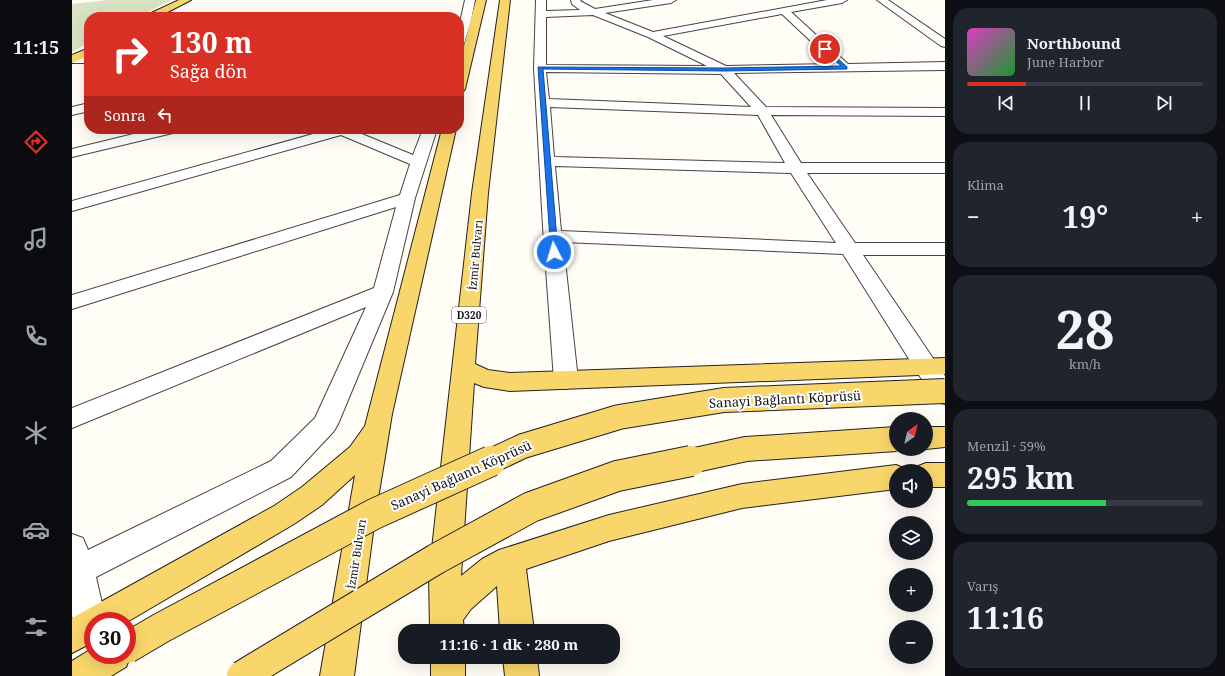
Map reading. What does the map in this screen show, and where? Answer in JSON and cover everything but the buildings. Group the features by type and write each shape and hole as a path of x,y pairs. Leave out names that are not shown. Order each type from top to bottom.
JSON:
{"main road":[{"path":"161,12 186,0"},
{"path":"464,69 481,0"},
{"name":"İzmir Bulvarı","path":"447,622 445,576 454,458 480,193 505,0"},
{"path":"72,60 84,54"},
{"name":"İzmir Bulvarı","path":"337,676 361,517 377,430 448,134"},
{"path":"464,368 479,376 495,381 566,380 936,366"},
{"name":"Sanayi Bağlantı Köprüsü","path":"136,643 167,624 374,514 523,446 619,418 724,400 945,391"},
{"path":"113,612 284,515 312,496 359,455 377,430"},
{"path":"933,438 945,437"},
{"path":"242,676 436,559 531,507 596,483 617,476 746,449 889,439"},
{"path":"933,476 945,475"},
{"path":"447,622 460,598 493,570 510,560 609,528 742,496 889,478"},
{"path":"510,560 517,624"},
{"path":"79,676 99,664"},
{"path":"448,664 448,676"},
{"path":"521,664 522,676"}],"street":[{"path":"464,19 470,0"},
{"path":"576,0 575,2 594,12 652,35 724,70 762,111 796,168 850,249 936,366 945,395"},
{"path":"566,380 540,68 541,7 594,12 671,0"},
{"path":"652,35 842,0"},
{"path":"882,0 945,44"},
{"path":"784,11 845,68"},
{"path":"72,60 84,60"},
{"path":"540,68 724,70 945,66"},
{"path":"543,103 762,111 864,112 911,110 945,112"},
{"path":"72,111 84,108"},
{"path":"72,153 151,134"},
{"path":"72,206 329,134"},
{"path":"352,134 418,162"},
{"path":"85,612 76,559 281,469 326,424 383,292 407,198 428,134"},
{"path":"547,161 796,168 945,168"},
{"path":"72,302 407,198"},
{"path":"553,236 850,249 945,249"},
{"path":"72,418 383,292"}],"green space":[{"path":"108,0 172,0 147,12 84,12 84,45 72,52 72,4"}],"route":[{"path":"554,252 540,68 724,70 845,68 825,49"}]}
